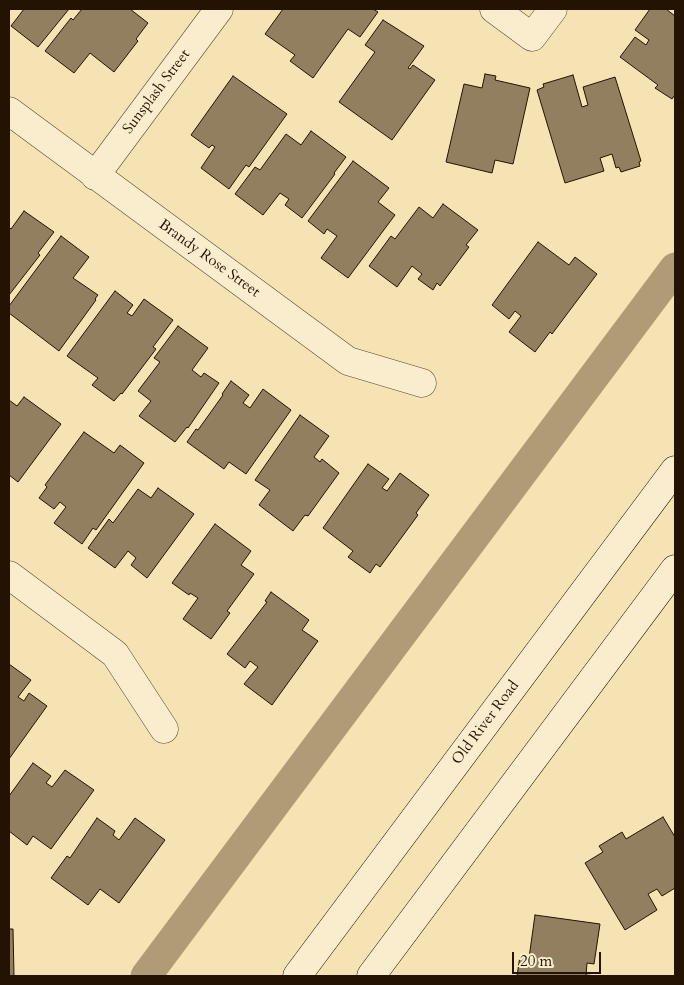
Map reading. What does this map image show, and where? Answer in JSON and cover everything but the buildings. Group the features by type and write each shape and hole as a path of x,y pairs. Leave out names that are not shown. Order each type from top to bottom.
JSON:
{"main road":[{"name":"Sunsplash Street","path":"95,176 219,9"},
{"path":"494,9 532,37 552,9"},
{"name":"Brandy Rose Street","path":"9,111 348,361 422,383"},
{"name":"Old River Road","path":"297,976 675,470"},
{"path":"371,976 675,569"},
{"path":"9,575 114,654 164,730"}],"waterway":[{"path":"146,976 675,268"}]}
